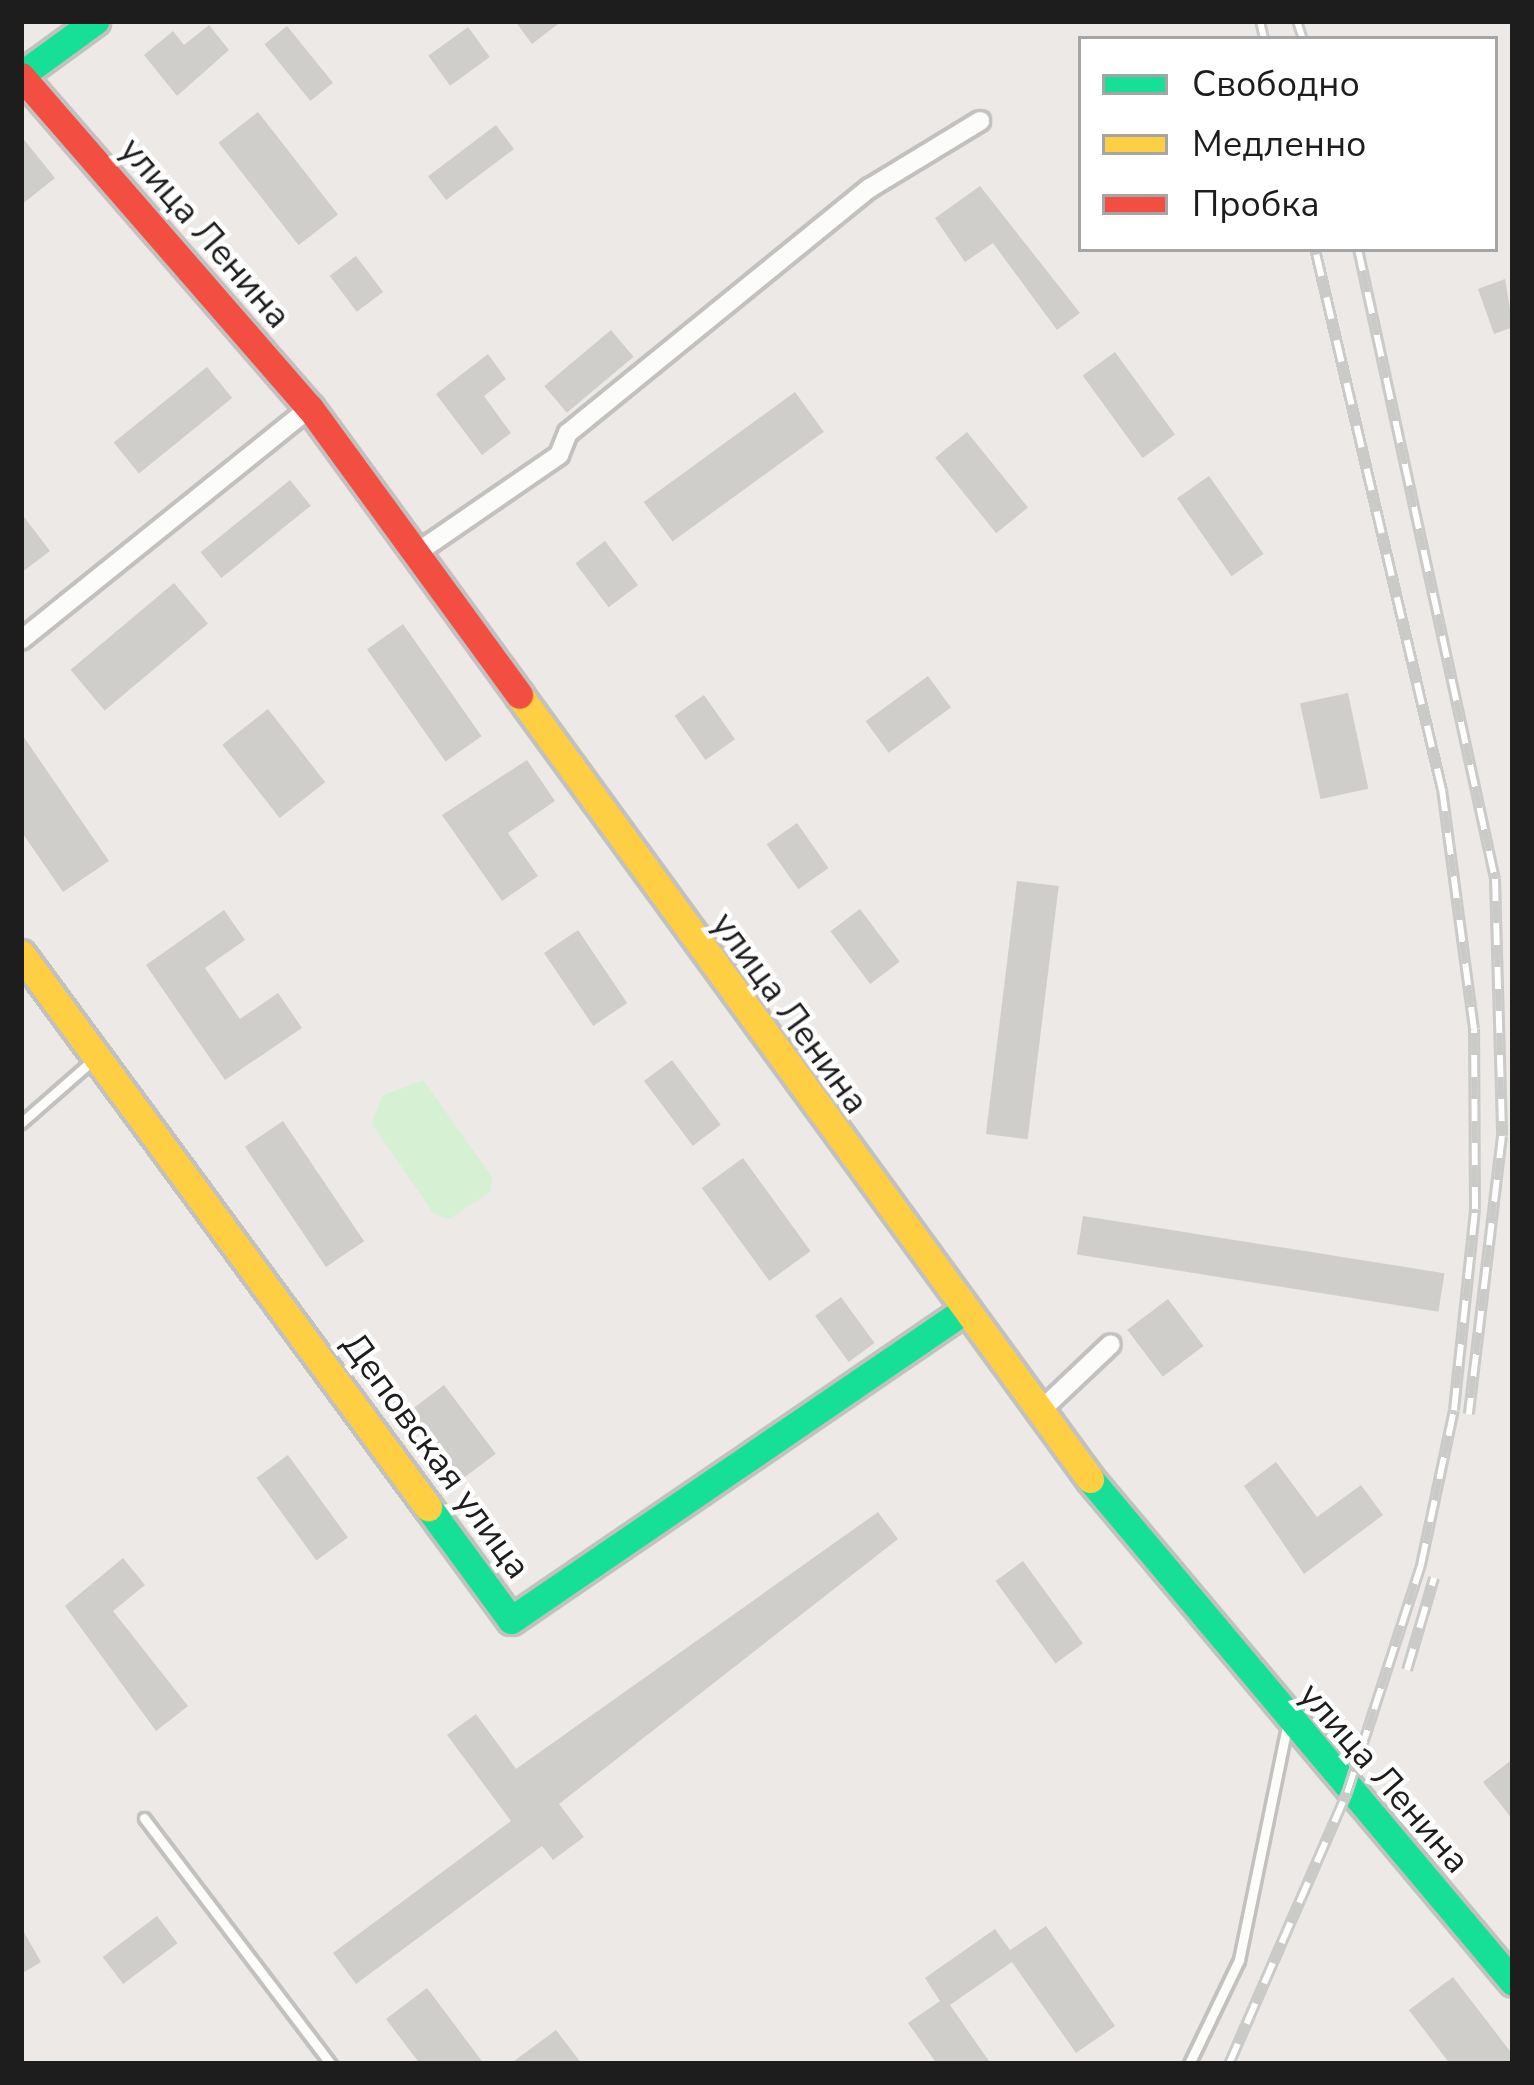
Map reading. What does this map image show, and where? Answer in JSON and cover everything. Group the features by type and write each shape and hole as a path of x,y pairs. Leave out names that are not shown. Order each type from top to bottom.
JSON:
{"main road":[{"path":"21,76 95,21"},
{"name":"улица Ленина","path":"21,76 310,408 1038,1413 1288,1722 1513,1982"},
{"name":"Деповская улица","path":"21,954 512,1620 962,1312"}],"street":[{"path":"415,554 560,455 568,434 870,188 980,121"},
{"path":"21,640 310,408"},
{"path":"1038,1413 1112,1344"}],"lane":[{"path":"21,1123 97,1056"},
{"path":"1189,2064 1239,1960 1288,1722"},
{"path":"144,1818 331,2064"}],"green space":[{"path":"423,1080 492,1177 490,1192 449,1219 434,1214 372,1124 382,1096"}],"building":[{"path":"515,21 562,21 532,44"},
{"path":"209,25 229,50 177,96 144,55 173,31 184,45"},
{"path":"287,26 333,83 310,101 264,44"},
{"path":"468,27 490,57 450,86 428,56"},
{"path":"258,112 338,214 299,245 219,143"},
{"path":"496,125 514,149 446,200 428,176"},
{"path":"21,136 55,178 21,205"},
{"path":"980,186 1080,313 1057,330 993,243 965,262 935,218"},
{"path":"356,256 383,292 357,312 330,276"},
{"path":"1505,279 1513,327 1494,334 1478,289"},
{"path":"611,330 633,357 567,413 544,386"},
{"path":"1115,352 1175,435 1143,458 1083,376"},
{"path":"488,354 506,379 484,396 511,433 482,455 436,394"},
{"path":"207,367 232,398 139,474 114,443"},
{"path":"795,392 824,432 673,542 644,502"},
{"path":"967,432 1028,507 996,533 935,458"},
{"path":"1209,476 1263,554 1232,576 1177,498"},
{"path":"290,480 311,506 221,578 201,552"},
{"path":"21,513 50,551 21,573"},
{"path":"605,541 638,585 609,607 575,563"},
{"path":"174,583 208,624 105,710 71,670"},
{"path":"403,624 482,736 446,761 367,649"},
{"path":"928,676 951,708 889,753 866,721"},
{"path":"1348,693 1368,789 1320,799 1300,703"},
{"path":"704,695 735,739 705,760 675,716"},
{"path":"268,709 325,782 280,818 222,745"},
{"path":"21,733 109,861 63,892 21,831"},
{"path":"527,760 555,801 508,833 538,876 502,901 442,815"},
{"path":"797,823 829,868 798,889 767,844"},
{"path":"1017,881 1059,886 1028,1139 986,1134"},
{"path":"860,909 900,962 870,984 830,931"},
{"path":"224,910 245,940 205,968 240,1019 278,993 302,1028 225,1080 146,965"},
{"path":"578,930 627,1003 593,1026 544,953"},
{"path":"672,1060 721,1125 693,1146 644,1081"},
{"path":"283,1121 364,1241 326,1267 245,1147"},
{"path":"743,1158 811,1251 769,1281 702,1188"},
{"path":"1083,1216 1444,1273 1438,1312 1077,1255"},
{"path":"841,1297 875,1343 849,1362 815,1316"},
{"path":"1168,1299 1204,1346 1163,1377 1127,1330"},
{"path":"444,1385 496,1454 461,1480 410,1411"},
{"path":"288,1455 348,1538 316,1560 256,1478"},
{"path":"1276,1462 1317,1517 1361,1485 1383,1515 1304,1574 1244,1486"},
{"path":"878,1512 898,1539 559,1804 584,1837 553,1860 542,1846 356,1984 333,1953 511,1821 447,1735 476,1714 516,1769"},
{"path":"123,1558 145,1585 113,1611 188,1706 156,1731 65,1606"},
{"path":"1023,1561 1083,1644 1055,1664 995,1581"},
{"path":"1513,1759 1513,1820 1483,1782"},
{"path":"157,1916 177,1943 123,1984 103,1957"},
{"path":"1046,1926 1115,2026 1076,2053 1012,1962 950,2005 991,2064 937,2064 908,2023 940,2001 925,1978 995,1929 1010,1950"},
{"path":"21,1927 41,1962 21,1974"},
{"path":"1453,1977 1513,2055 1513,2064 1450,2064 1409,2010"},
{"path":"427,1988 484,2064 420,2064 386,2019"},
{"path":"556,2030 582,2064 510,2064"}],"railway":[{"path":"1260,21 1263,36"},
{"path":"1297,21 1302,36"},
{"path":"1229,2064 1347,1793 1421,1565 1454,1410 1475,1209 1474,1029 1442,790 1316,252"},
{"path":"1359,252 1495,879 1502,1136 1469,1414"},
{"path":"1407,1670 1434,1578"}],"traffic: fast":[{"path":"21,75 95,21"},
{"path":"428,1507 511,1620 962,1312"},
{"path":"1090,1479 1513,1982"}],"traffic: slow":[{"path":"519,695 1090,1479"},
{"path":"21,954 428,1507"}],"traffic: jam":[{"path":"21,76 310,408 519,695"}]}
